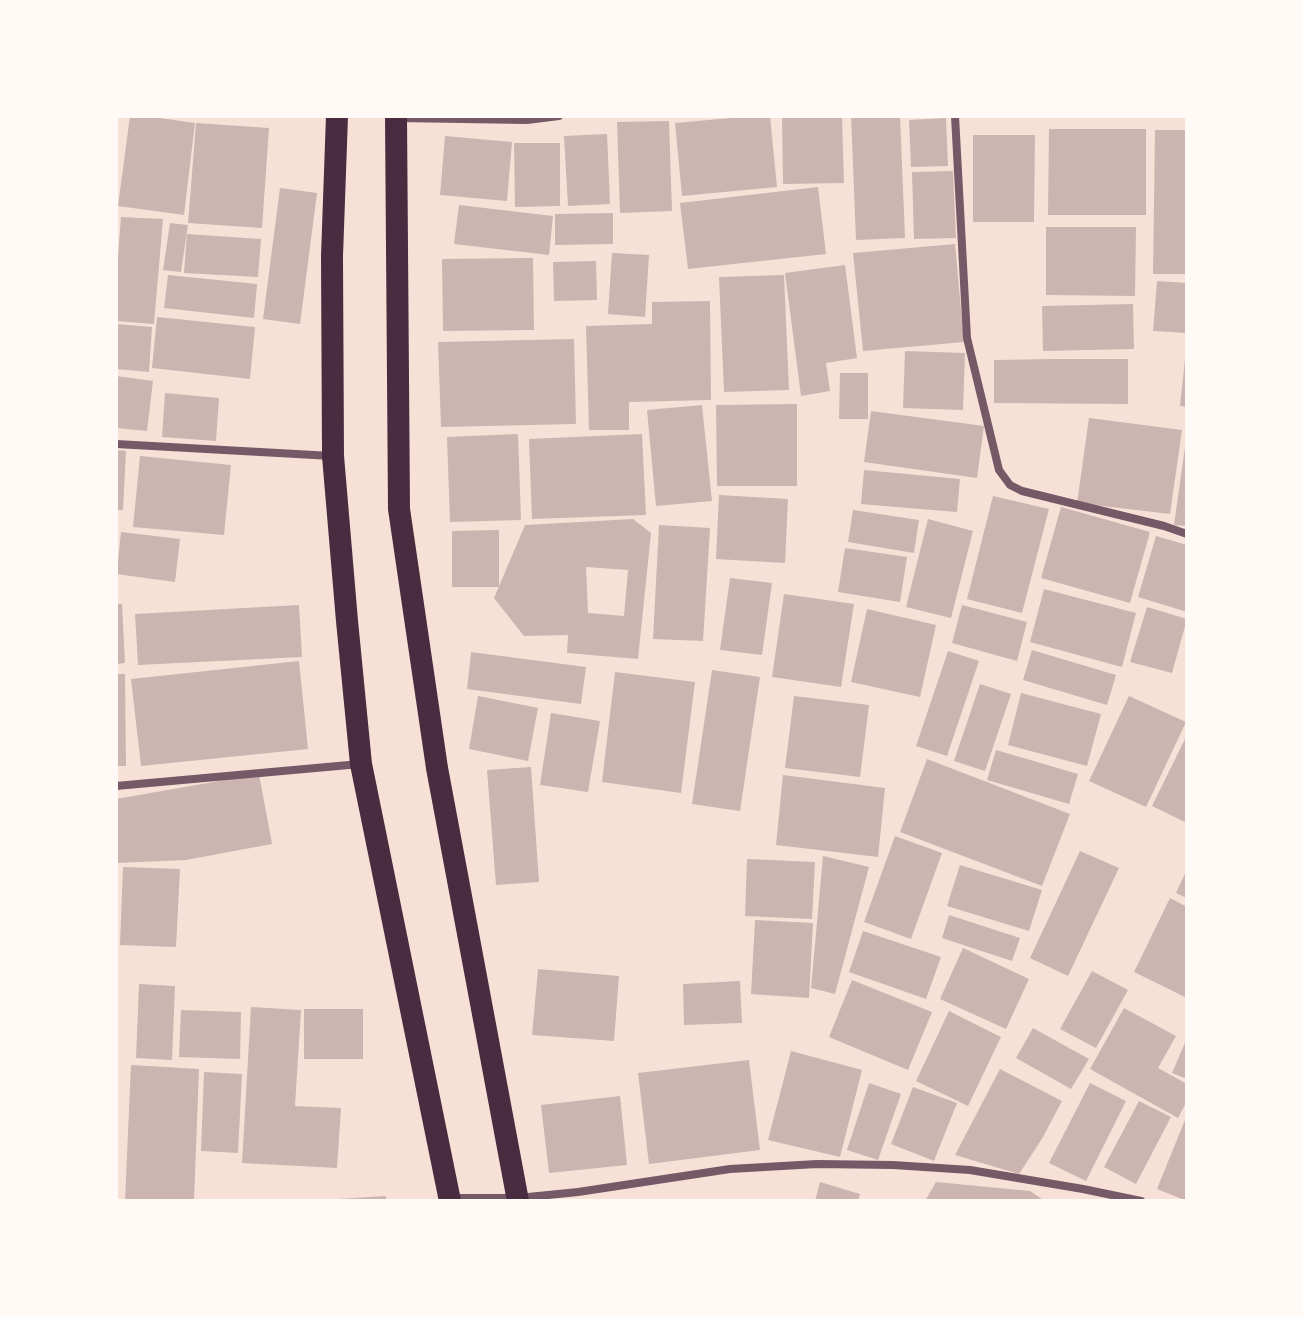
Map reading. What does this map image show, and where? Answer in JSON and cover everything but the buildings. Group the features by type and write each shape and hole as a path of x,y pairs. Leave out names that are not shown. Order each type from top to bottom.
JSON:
{"highway":[{"path":"337,116 332,256 333,456 361,764 450,1200"},
{"path":"396,117 399,509 437,768 518,1199"}],"street":[{"path":"396,117 527,120 559,116"},
{"path":"955,116 967,338 999,470 1010,485 1022,491 1187,534"},
{"path":"116,444 333,456"},
{"path":"116,786 361,764"},
{"path":"450,1200 518,1199 730,1169 817,1164 970,1170 1141,1201"}]}
